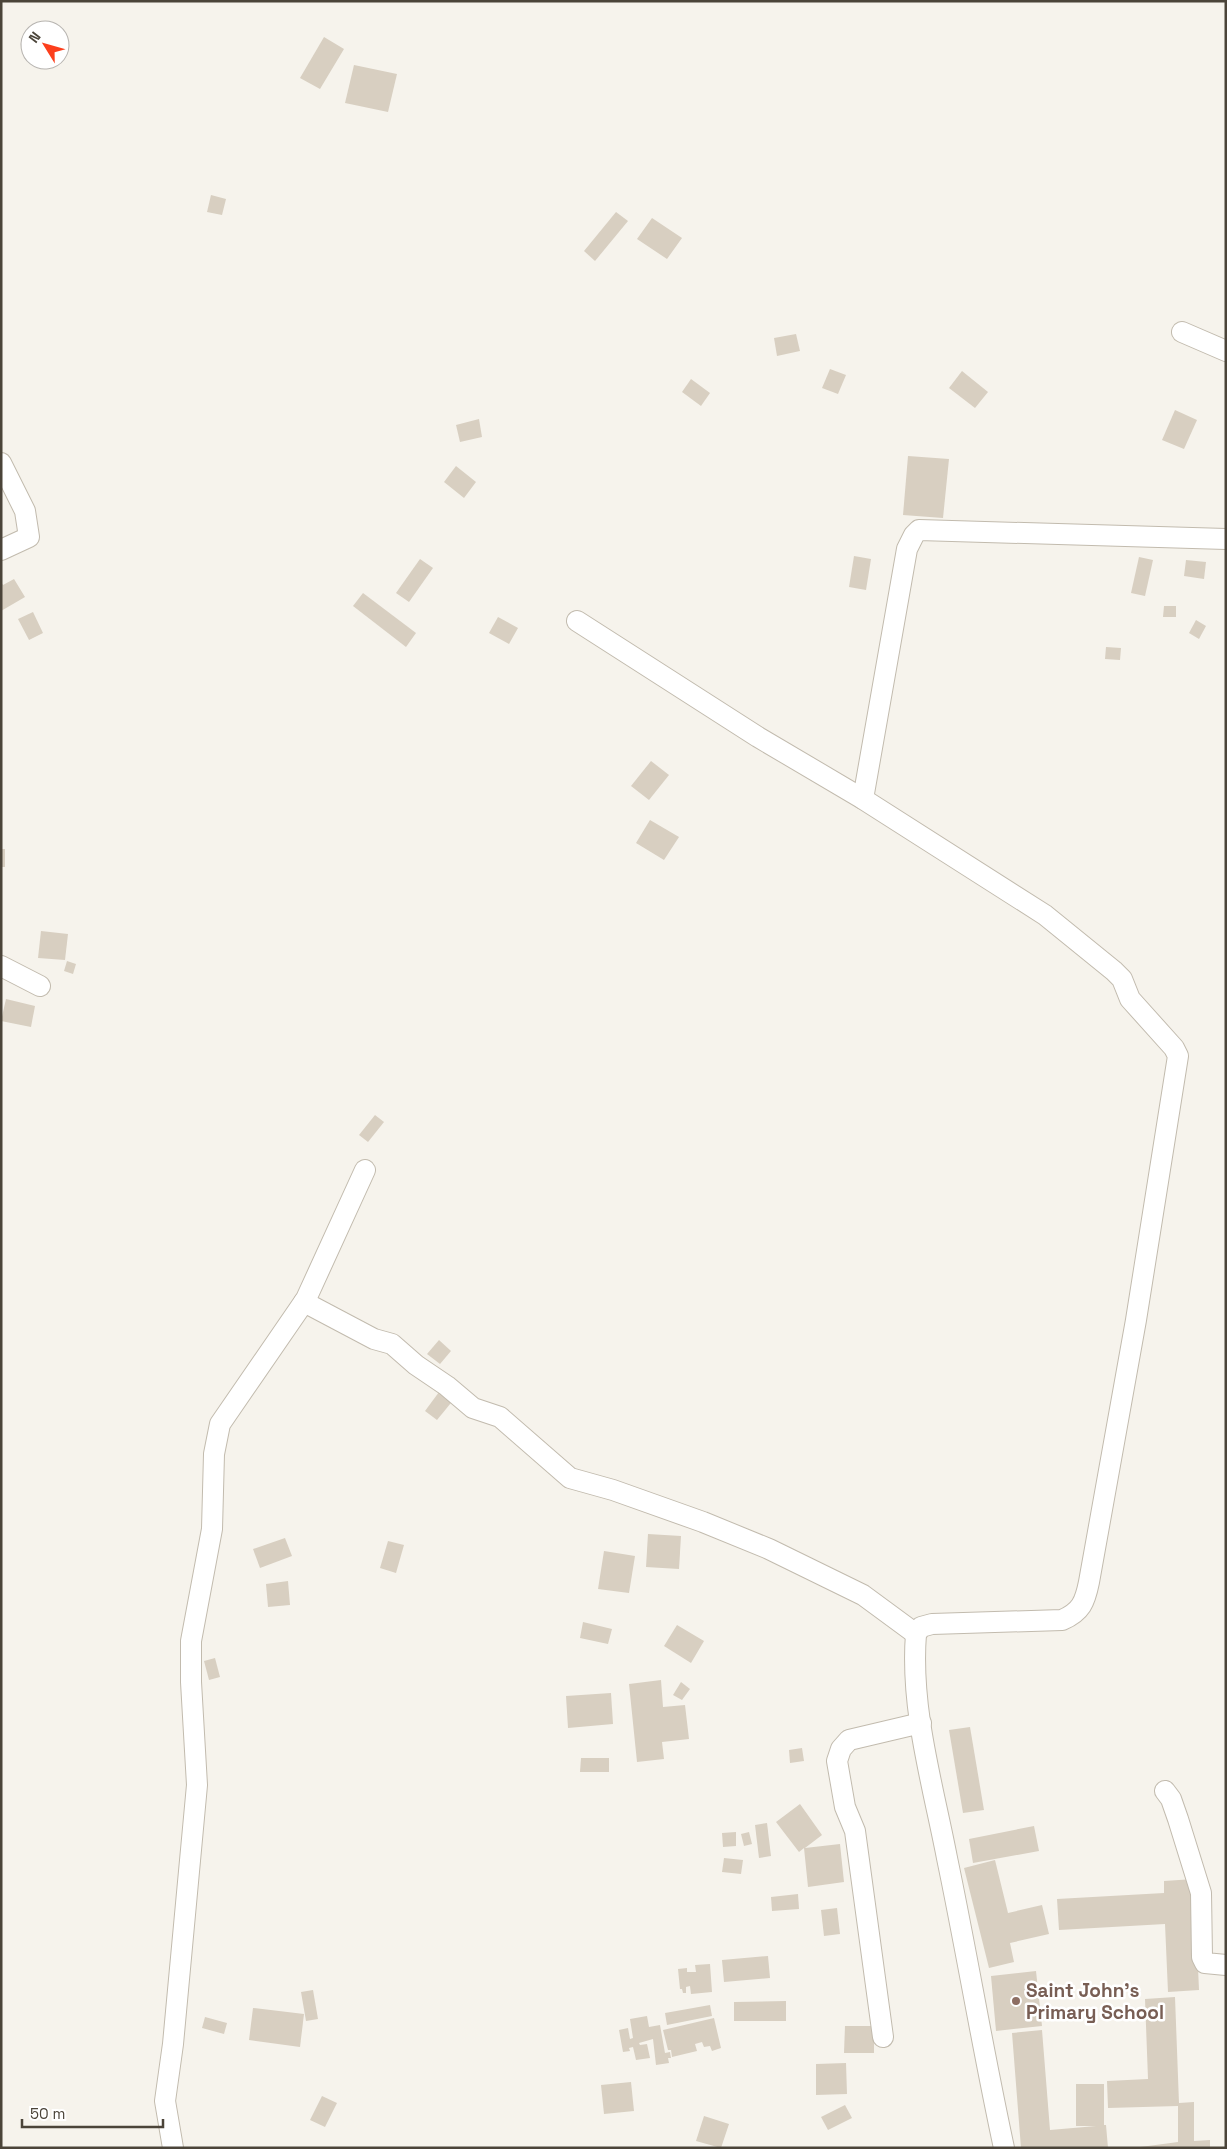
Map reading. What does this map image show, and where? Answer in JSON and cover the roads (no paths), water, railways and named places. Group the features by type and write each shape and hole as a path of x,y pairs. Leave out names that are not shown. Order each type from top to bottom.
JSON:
{"street":[{"path":"1182,332 1226,351"},
{"path":"1,463 25,511 29,537 1,550"},
{"path":"862,799 907,549 918,530 1226,539"},
{"path":"577,621 758,737 862,799 1045,915 1122,979 1130,999 1174,1048 1178,1056 1136,1320 1089,1582 1081,1606 1074,1615 1062,1620 932,1624 921,1627 916,1634 918,1710 957,1906 982,2047 1004,2148"},
{"path":"1,966 40,986"},
{"path":"173,2148 165,2101 174,2044 197,1785 191,1682 191,1641 212,1529 214,1454 220,1424 304,1302 365,1170"},
{"path":"304,1302 374,1339 392,1344 416,1365 447,1386 473,1408 500,1418 570,1478 613,1490 703,1522 769,1549 863,1595 916,1634"},
{"path":"883,2037 855,1831 845,1807 837,1761 841,1748 849,1740 921,1723"},
{"path":"1165,1791 1171,1799 1201,1893 1202,1957 1205,1963 1226,1965"}],"place":[{"name":"Saint John's Primary School","path":"1016,2001"}]}
